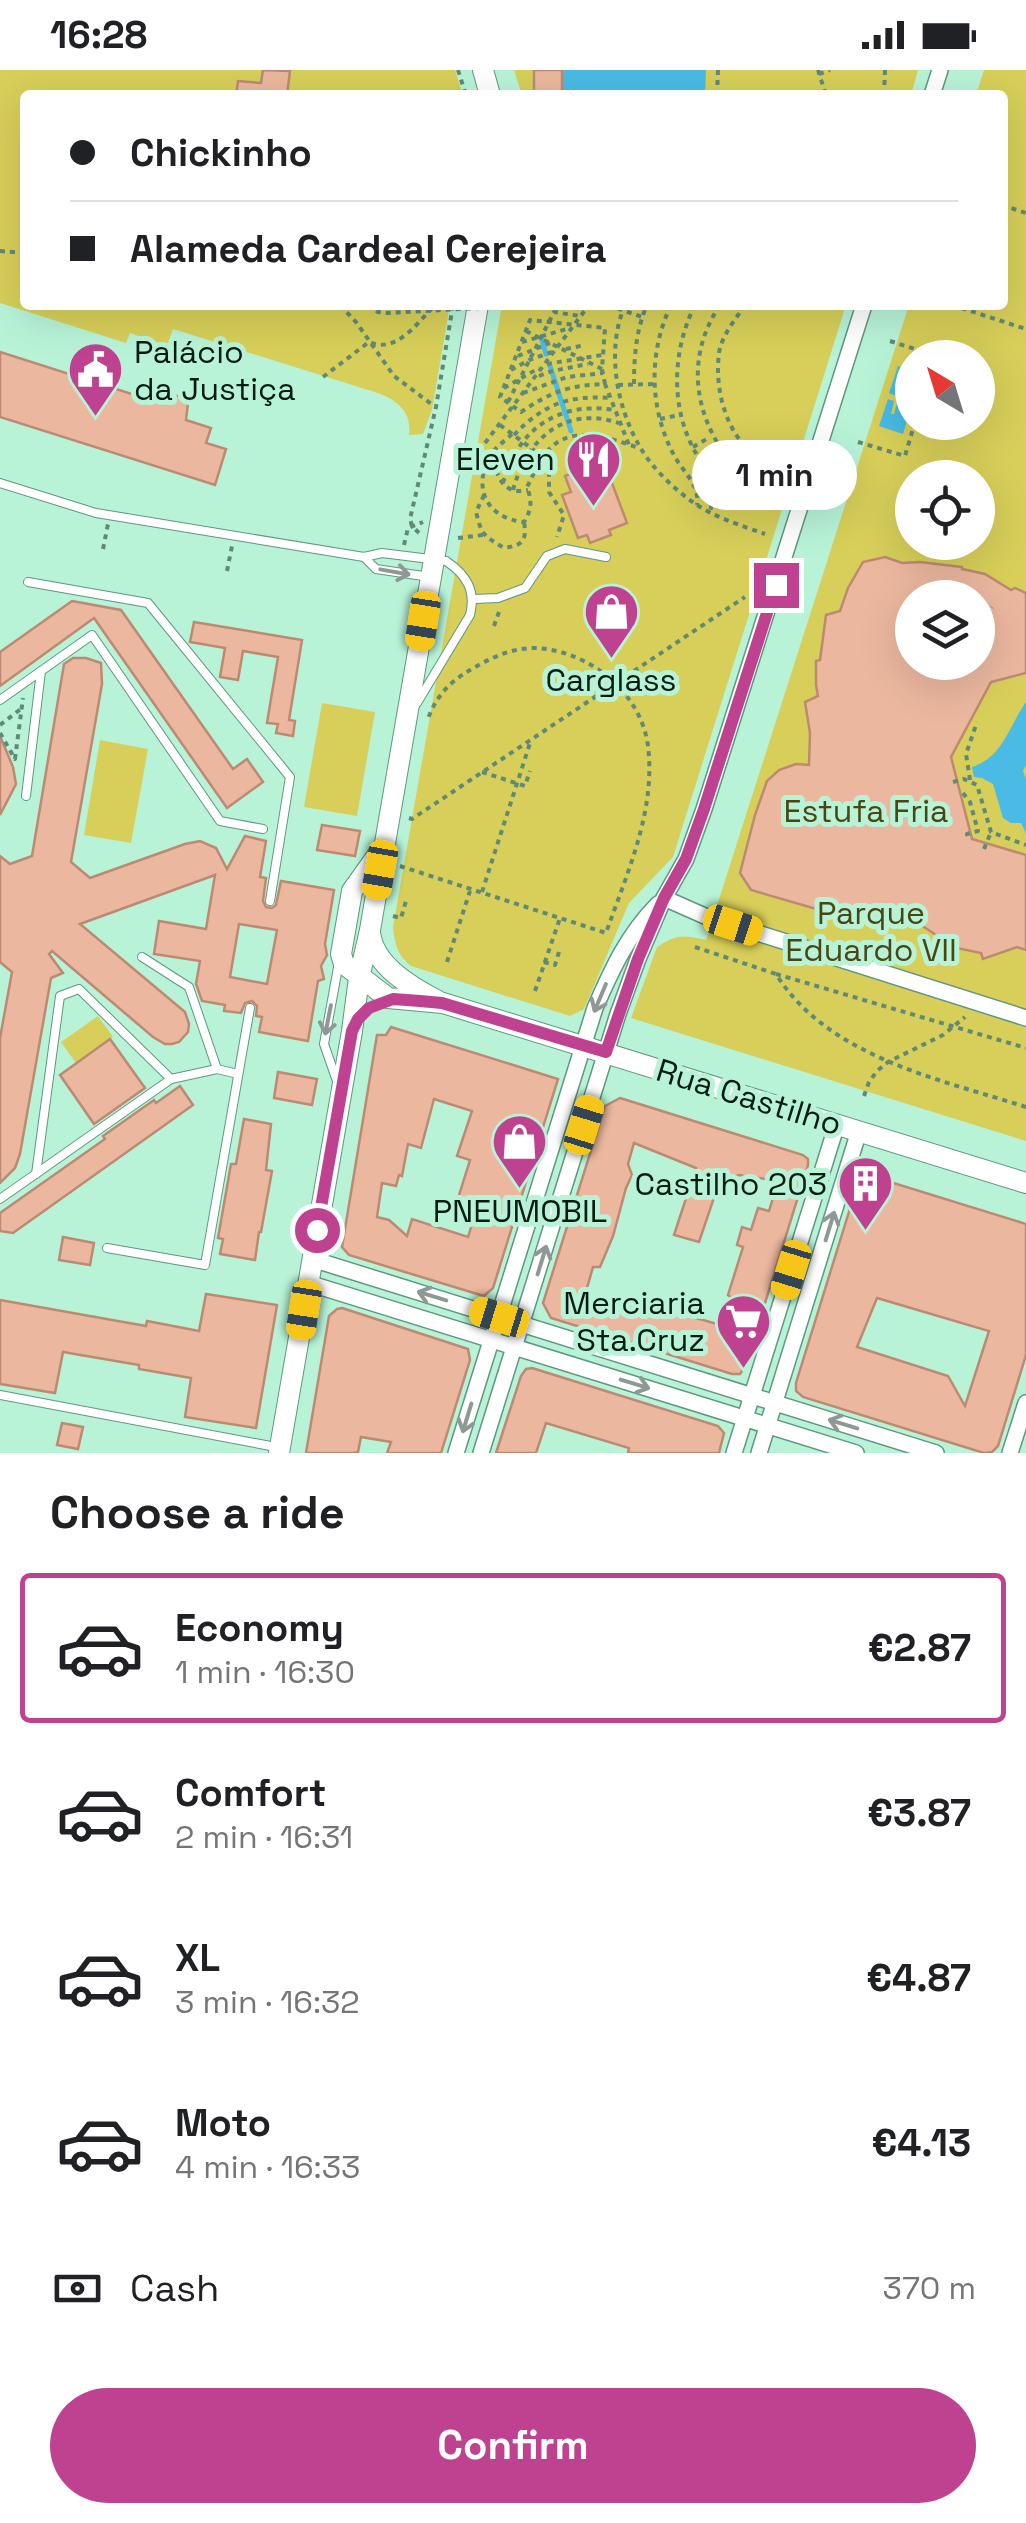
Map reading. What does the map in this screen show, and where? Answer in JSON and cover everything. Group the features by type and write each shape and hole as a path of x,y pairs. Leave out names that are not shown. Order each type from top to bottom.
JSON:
{"main road":[{"path":"280,1450 359,978 380,928 385,839 477,310"},
{"path":"359,978 344,964 342,948 352,892 385,839"},
{"path":"380,928 372,944 383,962 442,1003"},
{"name":"Rua Castilho","path":"359,978 383,996 442,1003 1026,1182"},
{"path":"352,1031 363,1012 393,999"}],"street":[{"path":"482,1453 606,1052 638,959 686,859 704,809 862,310"},
{"path":"664,898 707,917 1026,1018"},
{"path":"456,1453 595,1008 638,923 664,898"},
{"path":"561,1118 575,1112 584,1125"},
{"path":"734,1453 837,1124"},
{"path":"759,1453 859,1131"},
{"path":"312,1259 936,1453"},
{"path":"308,1282 856,1453"},
{"path":"1010,1453 1026,1403"}],"lane":[{"path":"0,483 110,516 364,558 382,553 432,568"},
{"path":"474,600 498,598 524,588 546,556 566,549 606,557"},
{"path":"364,558 376,569 432,568 446,561 468,584 474,600 470,615 408,722 403,740"},
{"path":"28,582 148,603 290,777 270,901"},
{"path":"0,700 92,636 220,821 263,828"},
{"path":"26,796 42,671"},
{"path":"341,1090 324,1044 342,948"},
{"path":"142,957 189,987 216,1069"},
{"path":"36,1174 60,996 79,989 171,1079"},
{"path":"106,1248 205,1265 250,1008"},
{"path":"0,1199 171,1079 216,1069 238,1074"},
{"path":"0,1395 280,1450"}],"path":[{"path":"818,72 830,70"},
{"path":"345,310 394,376 436,407 453,310"},
{"path":"375,310 443,310"},
{"path":"369,342 383,346 394,343 429,310"},
{"path":"473,458 585,310"},
{"path":"624,310 614,358 625,412 640,448 666,480 697,505 765,534"},
{"path":"628,310 642,317"},
{"path":"634,384 634,359 646,310"},
{"path":"670,310 659,332 653,384 670,449 692,481 697,505"},
{"path":"692,310 679,350 677,382 680,414 711,478 714,493 710,512"},
{"path":"717,310 699,348 702,412 712,436 736,469 751,455"},
{"path":"742,310 719,350 718,388 733,431 751,455 786,474"},
{"path":"968,310 1026,328"},
{"path":"508,402 554,312 580,316"},
{"path":"605,384 558,390 521,412 500,397 530,320 605,328 605,384 629,445"},
{"path":"522,342 573,326"},
{"path":"526,330 603,371"},
{"path":"890,341 895,343"},
{"path":"324,376 369,342"},
{"path":"516,357 550,342"},
{"path":"510,370 559,349 585,345"},
{"path":"504,388 544,366 603,355"},
{"path":"534,378 592,364"},
{"path":"523,394 566,378 603,371"},
{"path":"618,385 653,384"},
{"path":"524,522 494,510 484,495 481,486 489,456 537,414 562,401 588,396 610,398"},
{"path":"503,483 522,441 547,420 565,412 595,407 614,410"},
{"path":"660,419 680,414"},
{"path":"514,490 522,464 538,440 568,421 599,418 619,423"},
{"path":"500,424 543,457 549,468 549,492 564,515 556,540 558,552"},
{"path":"484,495 476,512 481,533 504,548 517,546 524,540 524,522 530,513 528,488 543,457 554,446 573,436 591,434 640,448"},
{"path":"693,447 712,436"},
{"path":"858,442 904,456 909,440"},
{"path":"494,451 494,470 507,488 528,490"},
{"path":"103,549 110,516"},
{"path":"404,546 408,528 424,522"},
{"path":"458,538 484,535"},
{"path":"227,571 234,536"},
{"path":"409,818 746,598"},
{"path":"494,626 499,612"},
{"path":"400,866 606,933 644,822 649,784 648,743 636,710 616,683 590,663 534,648 500,653 466,672 440,693 426,724"},
{"path":"0,733 16,759 25,683"},
{"path":"0,725 22,708"},
{"path":"970,780 966,754 978,722"},
{"path":"482,892 531,740"},
{"path":"482,772 525,786 530,771"},
{"path":"953,782 964,779 977,786 991,832 984,849"},
{"path":"962,793 970,802 978,831 967,834 968,837"},
{"path":"991,832 1026,845"},
{"path":"447,962 470,889"},
{"path":"380,928 392,915 401,918 406,902"},
{"path":"534,991 560,918"},
{"path":"695,947 1026,1048"},
{"path":"544,962 554,966 559,952"},
{"path":"776,974 790,997 836,1033 888,1062 1026,1107"},
{"path":"864,1096 869,1082 888,1062 955,1026 979,1003"}],"green space":[{"path":"0,70 455,70 461,90 20,90 20,309 0,303"},
{"path":"514,70 918,70 912,90 520,90"},
{"name":"Parque Eduardo VII","path":"984,70 1026,70 1026,1141 631,1018 657,947 680,937 706,940 895,349 895,440 995,440 995,340 898,340 907,310 1008,310 1008,90 978,90"},
{"path":"22,310 449,310 432,410 423,434 409,435 403,409 381,394 173,329 167,346 130,333 126,343"},
{"path":"501,310 844,310 673,857 629,903 584,1009 570,1016 411,966 398,949 393,927"},
{"path":"322,703 375,712 357,816 304,807"},
{"path":"100,740 148,749 131,843 84,835"},
{"path":"98,1016 113,1037 76,1063 61,1042"}],"water":[{"path":"562,70 706,70 705,90 563,90"},
{"path":"888,399 894,401 894,414 895,410 895,431 879,426"},
{"path":"1026,702 1026,833 1021,823 1003,818 993,784 974,777 972,767 998,748"}],"building":[{"path":"263,70 290,71 288,90 237,90 238,81 261,83"},
{"path":"534,70 562,70 562,90 534,90"},
{"name":"Palácio da Justiça","path":"0,352 163,404 167,396 179,396 188,403 186,420 211,428 206,443 226,449 215,485 0,417"},
{"name":"Eleven","path":"601,454 627,523 590,543 587,535 578,538 562,495 571,492 565,476 586,468 583,460"},
{"name":"Estufa Fria","path":"885,557 902,563 962,567 995,580 895,580 895,680 995,680 995,580 1026,593 1026,673 991,682 951,757 972,839 1026,855 1026,950 1017,947 983,959 981,953 938,944 936,935 906,915 888,920 844,917 751,890 740,873 767,781 779,770 796,764 809,765 810,733 805,702 818,696 816,661 820,660 826,615 840,611 863,562"},
{"path":"72,601 121,610 233,769 247,759 263,782 227,808 94,618 0,686 0,652"},
{"path":"194,622 302,640 289,720 295,721 293,736 276,733 278,724 267,723 278,657 243,651 238,680 220,677 225,648 190,642"},
{"path":"73,658 101,663 102,684 71,862 90,878 200,841 216,848 227,869 245,836 266,841 260,877 266,878 266,907 276,905 281,881 334,890 325,944 327,955 321,966 324,979 318,981 308,1041 259,1032 262,1017 256,1016 257,1006 252,1001 245,1003 241,1013 224,1011 225,1005 202,1001 196,984 200,961 154,954 159,921 206,929 215,875 80,924 185,1012 188,1032 172,1044 153,1037 52,951 49,954 63,973 51,978 20,1154 15,1168 0,1183 0,1038 12,972 0,962 0,856 10,864 32,856 64,664","holes":["239,924 277,930 267,984 230,977"]},
{"path":"0,736 16,784 0,815"},
{"path":"322,825 360,831 355,856 317,850"},
{"path":"391,1027 558,1079 493,1288 484,1296 349,1255 342,1247 377,1035 386,1035","holes":["434,1099 472,1111 457,1156 470,1160 456,1205 476,1211 468,1237 412,1219 407,1236 389,1220 377,1217 382,1183 396,1186 399,1175 402,1176 408,1144 421,1148"]},
{"path":"110,1039 145,1088 94,1124 60,1075"},
{"path":"278,1072 317,1079 312,1105 274,1098"},
{"path":"180,1086 193,1105 13,1233 0,1231 0,1213 154,1100 156,1103"},
{"path":"620,1098 808,1159 740,1374 551,1318 543,1303 605,1106","holes":["634,1143 696,1168 674,1235 699,1242 721,1177 739,1175 778,1181 769,1211 758,1208 751,1230 742,1227 737,1245 743,1247 728,1295 737,1302 728,1327 692,1317 694,1311 659,1300 654,1314 585,1295 593,1267 600,1267 613,1236 632,1175 628,1164"]},
{"path":"244,1119 271,1124 266,1170 272,1171 255,1260 220,1254 223,1239 218,1238 231,1164 236,1164"},
{"path":"861,1173 1026,1224 1026,1355 998,1446 992,1452 984,1453 803,1397 796,1391","holes":["877,1298 989,1331 965,1406 948,1376 857,1347"]},
{"path":"63,1237 94,1243 90,1265 59,1260"},
{"path":"206,1294 277,1305 256,1428 185,1417 191,1378 139,1369 139,1365 63,1352 55,1393 0,1384 0,1300 146,1326 147,1321 199,1331"},
{"path":"342,1308 468,1349 470,1360 441,1453 387,1453 391,1442 361,1437 358,1452 306,1453 329,1316"},
{"path":"532,1368 718,1426 724,1433 719,1453 628,1453 629,1448 546,1423 536,1453 496,1453 521,1376"},
{"path":"62,1423 83,1427 78,1449 57,1445"}],"waterway":[{"path":"542,340 546,354"},
{"path":"550,366 571,431"}],"place":[{"name":"Palácio da Justiça","path":"95,419"},
{"name":"Eleven","path":"594,508"},
{"name":"Carglass","path":"611,660"},
{"name":"PNEUMOBIL","path":"520,1191"},
{"name":"Castilho 203","path":"866,1233"},
{"name":"Merciaria Sta.Cruz","path":"744,1370"}],"route":[{"path":"317,1230 352,1031 369,1008 393,999 442,1003 606,1052 638,959 686,859 776,585"}]}
